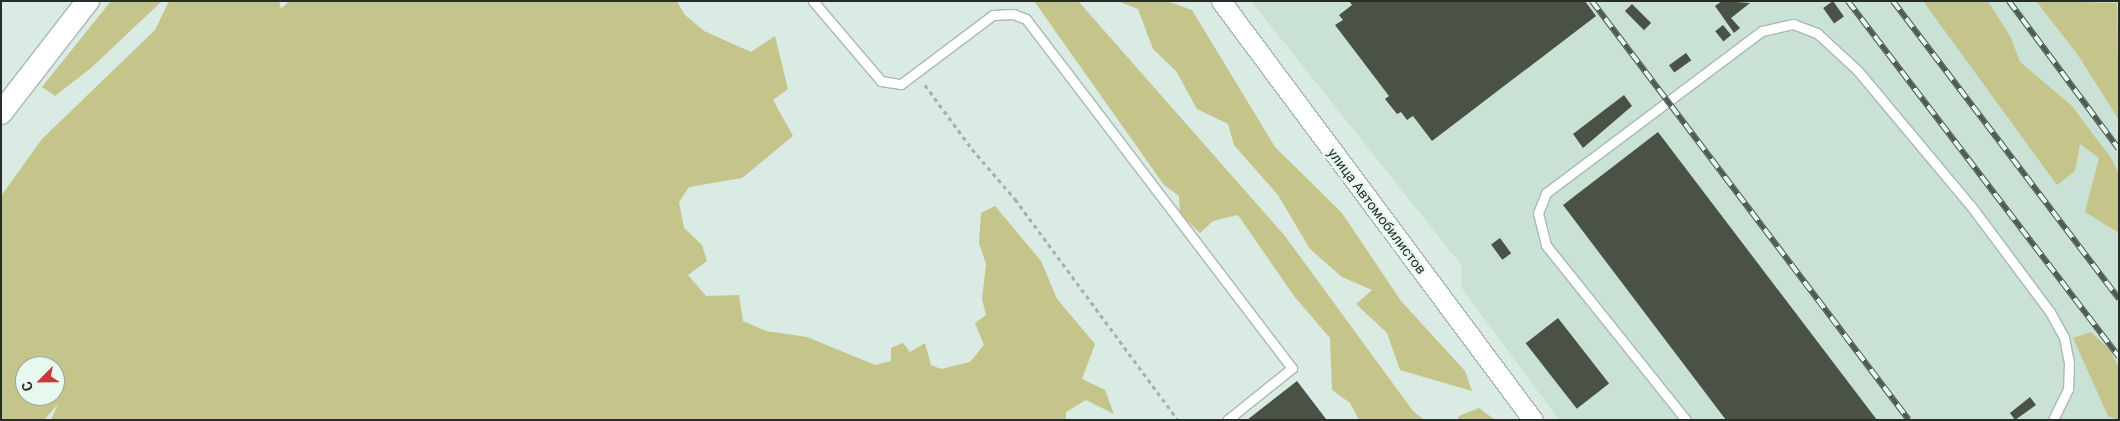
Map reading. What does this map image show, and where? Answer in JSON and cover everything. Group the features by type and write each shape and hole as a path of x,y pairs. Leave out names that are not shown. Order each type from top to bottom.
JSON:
{"street":[{"path":"1,113 88,1"},
{"name":"улица Автомобилистов","path":"1221,1 1533,420"}],"lane":[{"path":"813,1 881,81 900,84 917,74 993,15 1012,14 1026,19 1292,368 1227,420"},
{"path":"1686,420 1546,245 1538,213 1546,194 1746,43 1762,32 1793,24 1817,33 1858,71 1971,206 2050,312 2064,337 2069,363 2068,389 2053,420"}],"path":[{"path":"917,74 972,149 1015,199 1178,420"}],"shaded area":[{"path":"1251,1 2119,1 2119,420 1559,420 1461,287 1462,266"}],"green space":[{"path":"111,1 162,1 91,68 55,96 42,87"},
{"path":"169,1 279,1 281,9 289,1 677,1 684,14 704,31 751,52 775,36 788,89 773,100 793,136 742,178 689,187 679,202 684,228 702,245 707,261 688,275 706,296 739,295 743,321 766,331 807,337 875,365 891,361 891,348 903,343 910,352 925,343 931,365 941,369 970,362 984,345 975,323 986,315 982,299 986,264 979,243 981,213 995,206 1041,261 1057,299 1095,344 1082,379 1105,390 1114,414 1086,400 1066,412 1066,420 51,420 57,406 65,406 65,356 15,356 15,406 56,406 44,420 1,420 1,196 42,139 155,30"},
{"path":"1034,1 1078,1 1285,236 1413,411 1424,420 1359,420 1350,403 1332,390 1330,338 1294,296 1238,215 1213,221 1200,233 1180,214 1179,196 1164,185"},
{"path":"1118,1 1167,1 1192,10 1275,147 1342,213 1401,301 1465,371 1472,391 1400,370 1387,333 1356,304 1372,290 1342,277 1310,249 1278,195 1234,145 1228,124 1197,109 1176,71 1153,49 1138,9"},
{"path":"1923,1 1988,1 2011,38 2020,62 2071,105 2111,158 2119,174 2119,233 2085,212 2099,158 2080,144 2075,171 2057,185"},
{"path":"2036,1 2117,3 2119,120 2078,55"},
{"path":"2091,332 2110,350 2119,368 2119,420 2108,416 2073,338"},
{"path":"1479,408 1495,420 1458,420 1459,416"}],"building":[{"path":"1349,1 1585,1 1596,16 1432,141 1413,116 1407,120 1401,112 1397,114 1385,99 1389,96 1335,25 1343,20 1339,15 1352,5"},
{"path":"1722,1 1750,3 1731,18 1740,28 1734,33 1715,6"},
{"path":"1833,1 1844,17 1834,23 1823,8"},
{"path":"1632,4 1651,23 1644,30 1625,11"},
{"path":"1723,25 1731,35 1723,41 1715,31"},
{"path":"1686,53 1691,60 1674,73 1669,65"},
{"path":"1624,95 1632,106 1583,148 1573,134"},
{"path":"1658,132 1877,420 1726,420 1563,205"},
{"path":"1500,238 1511,253 1502,260 1491,244"},
{"path":"1558,318 1609,383 1577,409 1526,343"},
{"path":"1297,381 1326,419 1247,420"},
{"path":"2030,397 2036,405 2015,420 2010,413"}],"railway":[{"path":"1592,1 1909,420"},
{"path":"1848,1 2119,357"},
{"path":"1893,1 2119,299"},
{"path":"2009,1 2119,149"}]}
